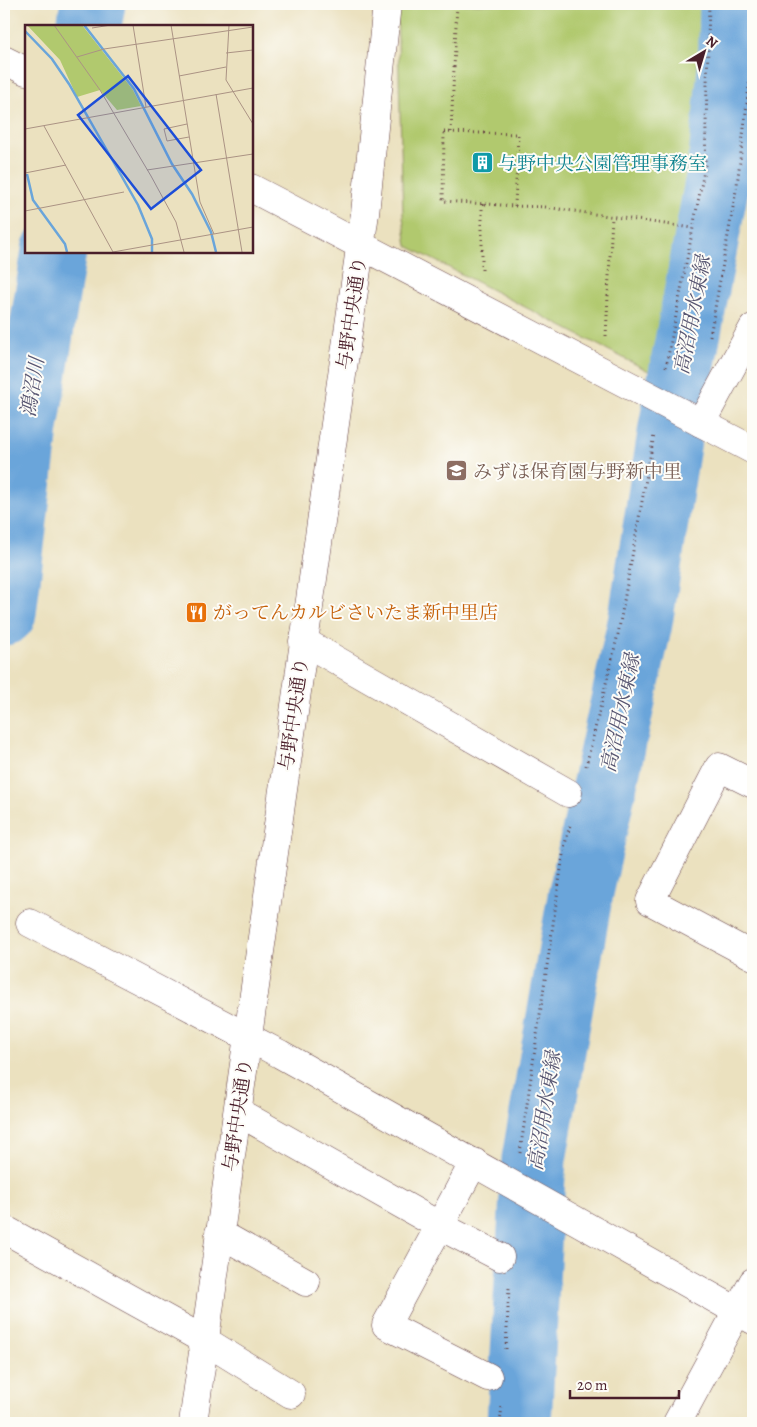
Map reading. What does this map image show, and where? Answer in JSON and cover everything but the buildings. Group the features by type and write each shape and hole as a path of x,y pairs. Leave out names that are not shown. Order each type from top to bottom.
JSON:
{"street":[{"name":"与野中央通り","path":"193,1423 303,641 361,246 387,4"},
{"path":"4,60 25,71"},
{"path":"252,189 753,450"},
{"path":"680,412 753,328"},
{"path":"303,641 568,792"},
{"path":"753,784 719,768 650,901 753,956"},
{"path":"30,923 248,1037 546,1202 745,1316"},
{"path":"238,1112 440,1226 505,1269"},
{"path":"474,1162 386,1325 488,1377"},
{"path":"4,1229 204,1340 291,1394"},
{"path":"219,1233 306,1282"},
{"path":"677,1423 745,1316 753,1282"}],"path":[{"path":"451,132 457,4"},
{"path":"585,769 618,634 680,412 693,228 705,166 709,4"},
{"path":"709,340 737,185 753,54"},
{"path":"515,206 518,134 444,132 443,201 515,206 545,207 693,228"},
{"path":"482,204 482,308"},
{"path":"608,374 606,329 612,217"},
{"path":"516,1186 564,848 571,823"},
{"path":"488,1377 504,1386 505,1269"}],"green space":[{"path":"397,4 708,4 705,166 664,379 407,246 403,217"}],"waterway":[{"name":"鴻沼川","path":"89,25 93,4"},
{"name":"高沼用水東縁","path":"519,1423 534,1159 580,897 640,623 671,427 720,167 730,69 732,4"},
{"name":"鴻沼川","path":"4,613 26,428 54,252"}],"place":[{"name":"与野中央公園管理事務室","path":"482,163"},
{"name":"みずほ保育園与野新中里","path":"457,471"},
{"name":"がってんカルビさいたま新中里店","path":"197,612"}]}
